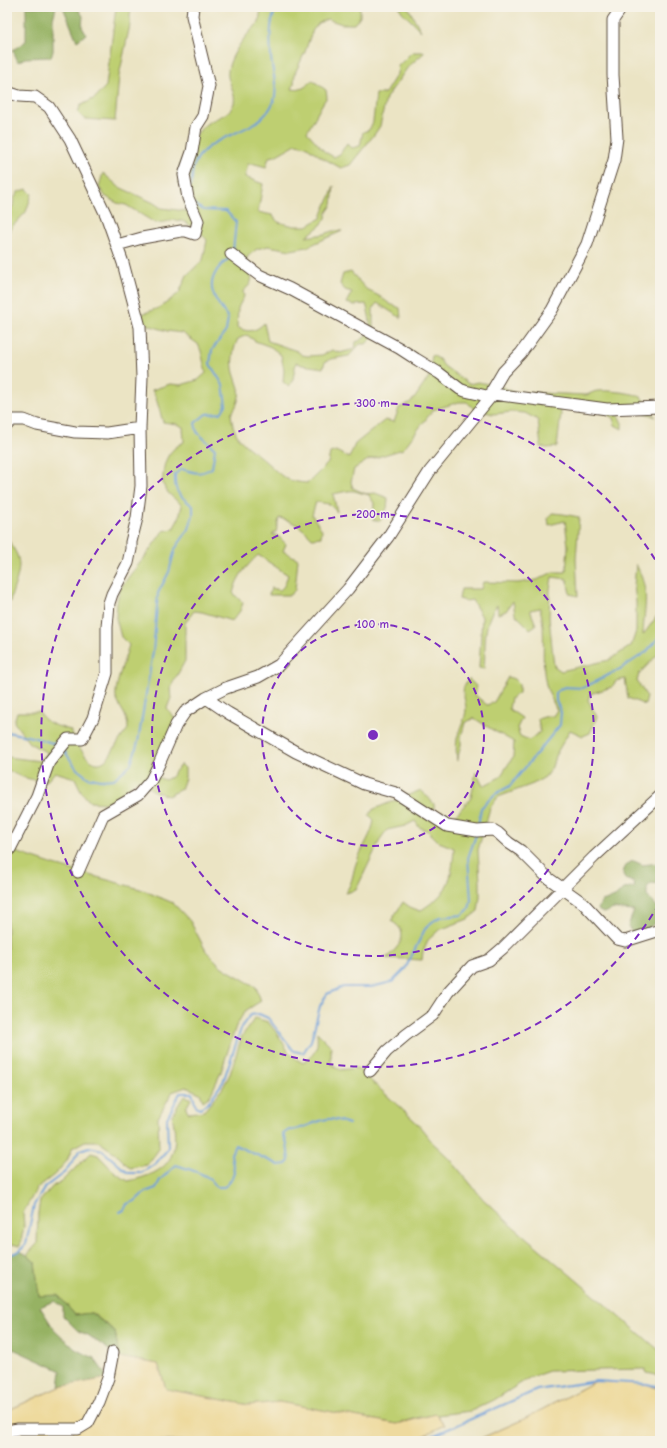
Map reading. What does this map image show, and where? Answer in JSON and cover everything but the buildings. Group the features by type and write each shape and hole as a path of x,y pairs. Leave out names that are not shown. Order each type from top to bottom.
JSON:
{"street":[{"path":"117,245 142,238 181,231 195,234 198,221 188,198 184,175 192,152 196,128 203,116 209,86 192,16 193,7"},
{"path":"78,872 103,815 138,795 151,780 176,725 185,712 206,698 226,688 258,677 279,665 348,589 388,537 430,471 492,395 493,389 503,372 521,353 552,310 587,244 614,160 617,138 613,75 613,20 622,7"},
{"path":"7,92 19,96 35,97 49,107 70,138 106,215 123,263 140,327 142,377 140,428 141,486 137,518 128,563 112,594 110,603 107,627 107,673 93,718 82,739 68,739 49,762 37,796 10,849"},
{"path":"231,254 259,275 290,289 399,348 465,391 607,409 660,406"},
{"path":"7,425 12,420 24,420 38,425 74,432 107,433 140,428"},
{"path":"206,698 228,713 296,752 364,784 396,794 447,826 477,830 493,830 522,851 548,878 583,903 617,939 625,941 660,930"},
{"path":"370,1071 387,1051 433,1015 448,992 472,966 489,960 503,948 594,857 660,796"},
{"path":"7,1431 18,1429 78,1429 88,1423 99,1402 108,1378 113,1352"}],"green space":[{"path":"26,7 56,7 53,19 53,51 51,57 25,58 18,62 13,50 26,41"},
{"path":"63,7 77,7 83,16 82,27 86,34 77,41"},
{"path":"116,7 132,7 130,25 119,76 115,121 84,119 78,113 80,106 95,98 106,86"},
{"path":"261,7 360,7 360,17 354,24 342,24 327,19 319,23 313,30 295,73 292,89 303,88 312,80 326,90 327,97 307,132 325,152 334,157 340,154 347,143 352,148 360,146 363,132 369,130 373,122 376,94 385,93 397,74 398,66 412,52 425,52 408,67 386,98 380,126 350,165 341,168 321,157 306,146 296,144 275,156 269,157 266,167 248,164 245,177 263,184 258,212 272,215 278,222 294,226 307,226 321,218 334,186 332,205 327,212 326,218 321,225 306,237 325,234 332,231 342,231 307,247 291,250 268,246 257,249 248,256 245,263 252,278 250,284 243,291 244,296 238,308 237,327 251,331 255,330 264,323 268,341 297,351 302,355 322,355 332,350 340,353 355,349 356,342 366,336 370,327 370,321 366,304 355,305 346,303 352,292 345,290 340,284 343,274 351,272 367,290 390,304 400,308 401,318 377,303 373,308 373,337 366,344 360,344 349,356 331,359 325,362 323,368 302,365 296,362 293,379 289,387 283,382 284,370 281,355 271,347 255,341 247,335 238,339 234,351 233,365 239,389 239,396 237,404 231,414 235,431 242,442 279,474 293,481 308,483 328,463 330,453 336,451 349,458 355,444 385,420 394,422 399,408 414,399 429,377 432,355 439,359 444,366 469,384 478,382 502,387 514,392 586,395 595,391 627,393 641,397 656,417 637,410 617,413 622,423 622,429 615,425 613,418 605,413 559,406 561,414 557,447 547,448 541,447 538,420 525,413 512,412 493,414 474,409 467,402 459,402 433,410 403,449 368,460 354,469 351,482 353,488 366,494 347,491 333,494 337,512 329,504 316,502 312,515 322,530 321,537 312,538 297,525 279,518 276,532 272,534 278,536 286,544 283,551 298,559 295,590 290,595 269,595 271,588 280,590 284,586 288,575 258,555 242,572 237,581 233,593 243,603 240,611 232,621 194,611 185,623 185,661 170,688 171,698 167,708 175,719 152,775 165,780 171,777 181,764 185,768 185,778 181,789 168,796 154,791 139,780 111,801 105,803 90,802 82,793 75,778 55,772 47,781 37,780 26,778 7,769 7,757 40,761 48,753 29,743 14,722 17,712 39,712 48,722 70,730 86,756 92,761 98,763 104,761 110,755 128,729 127,719 116,697 118,679 129,645 121,637 116,618 117,601 120,589 163,531 173,529 179,518 182,505 168,493 164,487 163,481 166,459 171,451 184,442 183,427 177,424 163,422 152,390 170,384 181,385 198,380 206,373 198,344 182,333 167,331 142,322 142,314 161,307 179,293 187,275 203,260 207,240 185,222 176,220 155,223 126,205 117,203 105,196 99,187 103,173 119,187 154,203 161,208 186,211 178,177 179,167 189,147 201,129 209,122 226,114 232,107 234,103 234,93 228,77 230,63 233,55 243,40 259,23"},
{"path":"399,7 408,7 421,31 402,12"},
{"path":"27,189 32,194 26,212 10,229 7,235 7,214 13,206 14,199 18,192"},
{"path":"375,493 388,498 387,508 380,521 373,520 374,503 367,494"},
{"path":"552,513 579,517 576,559 578,596 570,594 567,579 552,577 549,617 554,666 561,671 609,660 631,646 636,631 636,602 634,586 636,564 644,584 646,600 643,635 657,616 660,608 660,652 639,674 637,681 647,697 645,705 628,698 625,679 616,681 612,687 590,694 588,700 597,717 590,733 583,736 570,730 555,756 552,767 545,777 533,784 498,797 490,808 478,850 480,897 478,911 468,919 439,930 428,940 423,951 422,960 386,958 396,949 402,935 401,930 391,921 403,902 420,911 440,896 450,877 454,848 439,842 428,831 419,827 415,821 405,826 387,830 381,838 356,890 345,893 350,885 355,865 373,825 374,820 369,815 374,809 421,790 434,804 434,811 449,822 471,798 476,772 483,786 500,777 513,757 514,742 474,718 465,723 457,761 457,739 466,712 463,689 469,679 476,686 475,695 487,705 494,702 508,677 514,679 519,684 519,693 511,698 509,709 522,718 517,728 520,736 529,740 540,732 538,719 553,716 557,710 548,691 544,675 543,627 540,608 530,610 536,625 530,629 515,614 513,601 506,611 498,614 497,605 492,612 487,628 484,669 479,668 482,617 472,600 466,601 459,599 461,589 481,589 483,582 518,583 537,580 553,572 566,572 568,546 565,521 549,525 548,518"},
{"path":"7,540 16,553 19,561 17,578 10,602 7,602"},
{"path":"7,849 54,865 140,889 173,903 190,921 206,951 222,967 256,987 261,1001 245,1011 236,1026 221,1072 210,1096 203,1101 200,1093 186,1087 172,1092 158,1118 159,1149 147,1165 130,1168 115,1153 98,1141 85,1141 72,1148 67,1161 54,1175 37,1188 23,1213 24,1226 20,1246 7,1243"},
{"path":"660,857 660,884 652,883 647,887 647,896 660,910 660,922 643,931 635,932 631,931 628,926 634,911 613,909 604,913 599,911 598,909 602,901 615,897 624,889 635,887 633,882 625,879 623,875 624,869 628,863 634,861 643,865 658,863"},
{"path":"255,1018 268,1022 288,1051 296,1059 303,1063 316,1050 317,1032 331,1046 331,1063 340,1070 357,1068 417,1123 433,1143 450,1159 483,1199 509,1223 660,1351 660,1376 647,1373 645,1369 549,1371 529,1378 494,1400 471,1411 420,1417 397,1424 279,1402 249,1405 166,1389 158,1364 119,1357 115,1331 92,1313 75,1315 58,1295 39,1297 35,1262 27,1255 37,1244 40,1201 53,1186 62,1181 91,1153 98,1155 115,1173 128,1181 142,1178 162,1167 169,1160 173,1152 175,1141 172,1115 182,1099 186,1096 191,1099 186,1108 189,1113 204,1111 222,1089 230,1074 242,1036"},
{"path":"20,1251 35,1262 39,1296 58,1295 75,1315 91,1313 115,1331 119,1357 88,1335 78,1331 63,1316 63,1307 54,1301 40,1307 54,1329 75,1349 94,1358 108,1378 59,1387 61,1371 11,1348 7,1339 7,1254 9,1255"}],"sand":[{"path":"119,1357 158,1364 166,1389 249,1405 279,1402 397,1424 436,1414 445,1425 413,1441 7,1441 7,1433 16,1437 7,1416 7,1413 13,1408 59,1387 108,1378"},
{"path":"596,1381 647,1384 660,1390 660,1441 475,1441 524,1419"}],"waterway":[{"path":"191,186 193,168 199,156 208,147 254,123 264,115 272,105 275,94 275,81 270,45 273,17 278,7"},
{"path":"195,204 203,210 226,211 236,222 233,251"},
{"path":"63,749 77,769 87,777 100,780 114,779 131,764 138,742 153,652 158,593 169,572 175,549 189,529 193,515 193,506 178,493 175,485 175,474 182,469 197,473 204,472 212,468 215,449 197,432 195,423 206,414 221,413 226,405 223,385 210,364 212,350 226,331 228,318 217,302 212,291 213,279 220,266 229,258"},
{"path":"478,826 481,808 495,794 510,786 560,725 561,712 556,701 556,692 564,687 583,688 622,668 646,652 660,636"},
{"path":"7,732 32,737 59,745"},
{"path":"7,1254 9,1255 20,1251 26,1244 34,1205 45,1187 65,1172 80,1150 89,1147 102,1150 128,1173 141,1173 155,1164 168,1149 167,1118 180,1093 192,1093 196,1106 200,1108 208,1103 223,1082 242,1026 250,1015 259,1014 268,1018 294,1051 303,1053 311,1041 320,1006 327,994 343,987 371,987 392,982 405,969 425,929 432,922 440,917 462,915 469,909 471,900 468,858 476,835"},
{"path":"120,1212 124,1210 127,1204 135,1201 145,1192 156,1188 160,1180 176,1165 193,1170 205,1176 217,1187 224,1187 228,1184 234,1172 231,1154 235,1145 279,1165 286,1164 289,1161 287,1143 283,1134 289,1130 297,1129 328,1119 349,1124"},
{"path":"421,1441 537,1390 596,1381 647,1384 660,1387"},
{"path":"10,1435 19,1441"}]}
